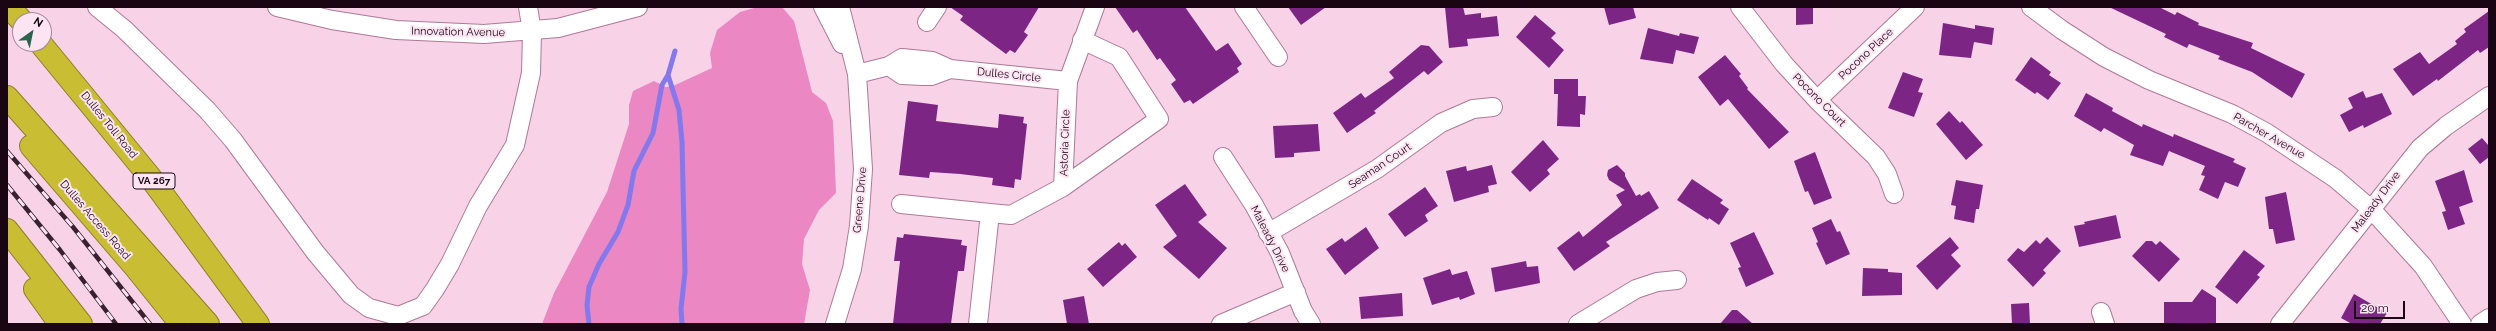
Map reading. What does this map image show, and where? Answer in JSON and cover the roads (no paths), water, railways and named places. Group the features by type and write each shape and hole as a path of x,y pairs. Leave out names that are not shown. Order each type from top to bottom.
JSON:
{"highway":[{"name":"Dulles Toll Road","path":"48,52 150,176 258,324"},
{"path":"7,97 208,324"},
{"name":"Dulles Access Road","path":"7,118 126,256 181,324"},
{"path":"7,230 81,324"},
{"path":"7,251 60,324"}],"street":[{"path":"97,7 124,29 207,110 233,140 315,252 351,295 369,308 398,316 423,306 435,289 450,264 478,206 514,145 531,73 532,32 528,7"},
{"name":"Innovation Avenue","path":"277,7 332,20 396,30 484,34 532,32 558,28 638,7"},
{"name":"Greene Drive","path":"823,7 857,74"},
{"name":"Greene Drive","path":"836,324 852,269 862,200 863,141 857,74 840,7"},
{"path":"927,22 937,7"},
{"name":"Astoria Circle","path":"901,204 1011,214 1063,187 1068,81 1095,7"},
{"path":"1244,7 1278,57"},
{"name":"Pocono Court","path":"1740,7 1784,64 1817,100 1876,157 1887,174 1894,194"},
{"name":"Pocono Place","path":"1817,100 1916,7"},
{"name":"Parcher Avenue","path":"2031,7 2062,30 2104,57 2149,80 2232,114 2289,146 2336,179 2372,210 2423,266 2462,324"},
{"path":"1063,187 1159,119 1119,57 1082,40"},
{"name":"Dulles Circle","path":"857,74 889,66 902,75 930,76 950,69 1068,81"},
{"name":"Maleady Drive","path":"2280,324 2420,148 2446,126 2489,96"},
{"name":"Seaman Court","path":"1268,233 1378,169 1441,123 1473,110 1493,107"},
{"name":"Maleady Drive","path":"1223,157 1268,233 1311,324"},
{"path":"979,320 990,213"},
{"path":"1578,324 1636,289 1656,282 1677,280"},
{"path":"1221,324 1296,292"},
{"path":"2480,324 2489,318"}],"waterway":[{"path":"589,324 587,305 589,287 599,264 618,232 628,205 634,171 653,133 662,85 668,75 675,51"},
{"path":"668,75 679,110 682,142 685,272 681,309 682,324"}],"railway":[{"path":"7,151 73,227 150,324"},
{"path":"7,185 60,250 116,324"}]}
